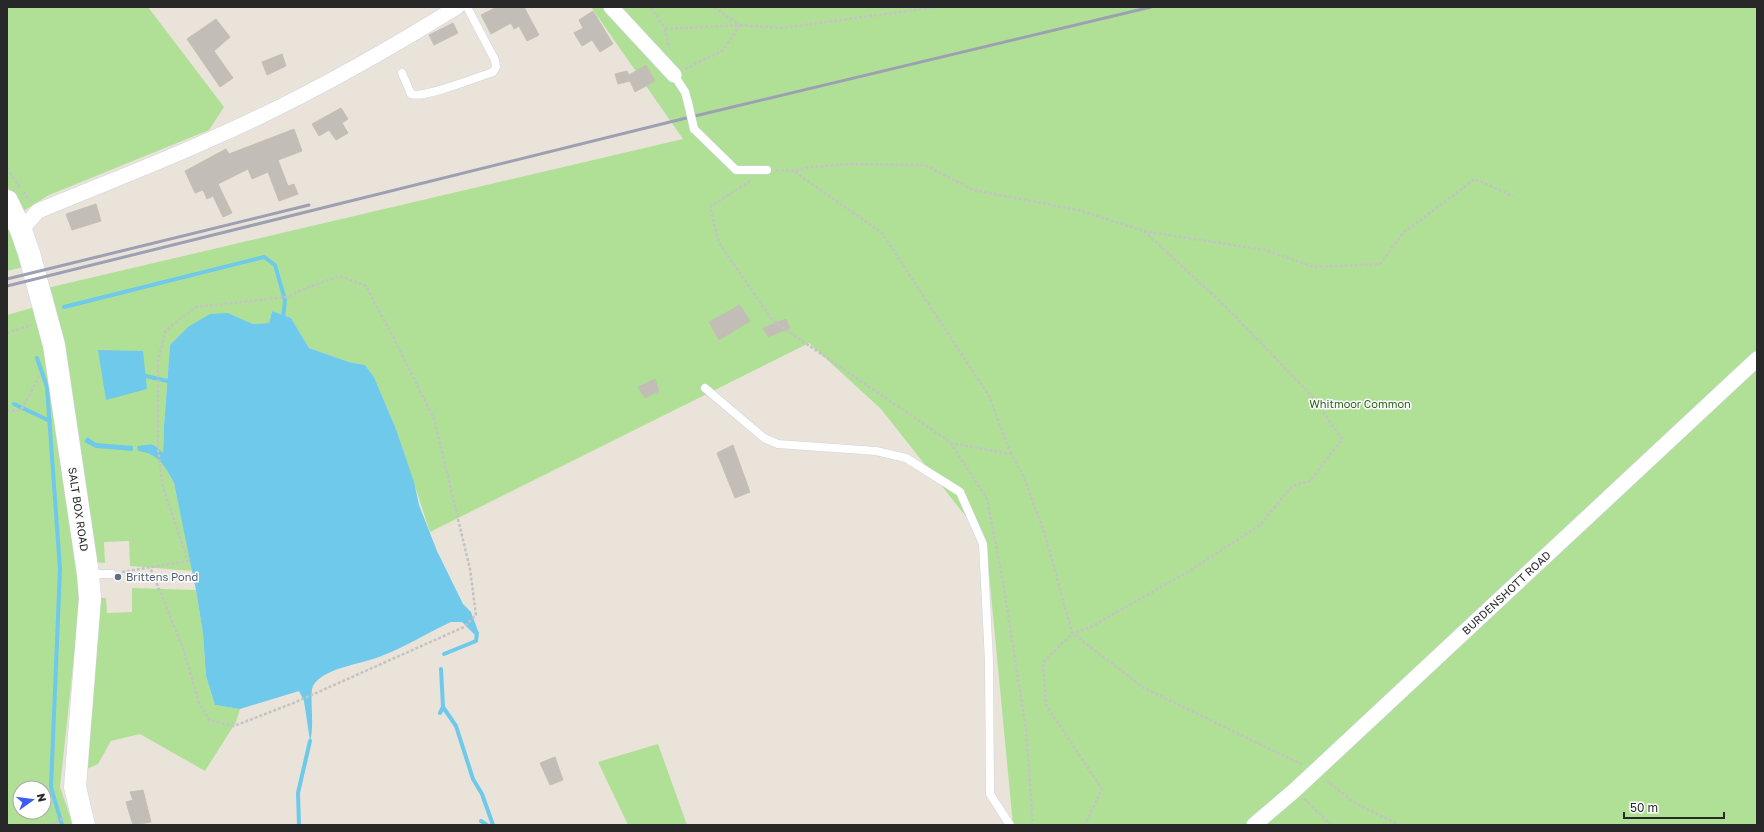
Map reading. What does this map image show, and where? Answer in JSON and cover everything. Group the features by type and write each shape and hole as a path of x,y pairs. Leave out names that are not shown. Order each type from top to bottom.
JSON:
{"street":[{"path":"21,230 38,211 212,139 299,97 406,38 457,7"},
{"path":"611,7 674,75"},
{"name":"SALT BOX ROAD","path":"7,201 21,230 58,360 88,574 90,598 75,787 77,819"},
{"name":"BURDENSHOTT ROAD","path":"1254,825 1295,790 1757,359"}],"lane":[{"path":"402,73 411,94 416,96 430,93 493,72 496,66 495,60 467,7"},
{"path":"674,75 685,92 694,129 736,170 767,170"},
{"path":"705,388 764,438 778,444 876,451 906,458 960,492 983,544 989,661 990,794 1010,825"},
{"path":"88,574 112,574"}],"path":[{"path":"651,7 665,29 674,75 722,51 740,25"},
{"path":"714,7 740,25"},
{"path":"665,29 740,25 782,28 937,7"},
{"path":"1033,825 1026,729 1003,582 987,499 950,442 773,321 719,243 710,207 767,170 794,171 811,167 846,164 925,165 973,190 1078,210 1144,231 1265,250 1314,267 1380,264 1404,232 1475,178 1513,196"},
{"path":"794,171 882,233 989,396 1010,454 1022,473 1044,531 1072,633 1144,688 1314,771 1353,802 1399,825"},
{"path":"1086,825 1102,789 1046,705 1043,663 1072,633 1089,628 1189,571 1260,525 1292,486 1310,480 1342,439 1310,394 1227,308 1144,231"},
{"path":"112,574 150,567 188,561 163,488 158,449 158,360 166,330 196,307 287,297 311,286 340,276 366,286 434,419 470,569 476,614 464,627 317,693 234,726 209,720 199,703 183,648 150,567"},
{"path":"7,333 47,319"},
{"path":"7,411 21,410 40,375"},
{"path":"950,442 1010,454"},
{"path":"1295,790 1331,825"},
{"path":"52,825 77,819"}],"green space":[{"path":"7,7 148,7 224,107 209,130 49,195 20,213 7,185"},
{"name":"Whitmoor Common","path":"591,7 1757,7 1757,825 1013,825 986,542 881,409 809,343 430,532 396,429 374,377 365,365 349,362 309,348 291,318 272,311 269,323 253,324 228,313 170,345 163,454 165,467 174,483 193,571 130,566 129,541 104,542 105,563 92,562 47,288 683,139"},
{"path":"7,225 28,266 7,271"},
{"path":"35,307 54,384 80,601 60,787 73,825 7,825 7,315"},
{"path":"132,588 196,590 203,634 206,676 215,705 240,709 236,722 205,771 140,734 111,741 98,764 85,770 95,598 106,598 107,613 132,612"},
{"path":"658,744 687,825 628,825 598,762"}],"water":[{"name":"Brittens Pond","path":"272,311 291,318 309,348 349,362 365,365 374,377 396,429 414,482 419,505 437,551 463,604 471,612 478,631 476,636 462,622 451,622 388,653 371,660 343,667 325,675 318,680 313,686 312,690 312,727 310,741 304,701 299,691 240,709 215,705 206,676 203,634 196,590 174,483 160,461 151,454 138,451 137,446 154,445 163,453 170,345 188,327 210,314 228,313 253,324 269,323"},
{"path":"98,350 143,351 147,389 106,400"},
{"path":"87,437 96,443 133,446 133,451 96,448 84,442"}],"building":[{"path":"497,7 524,7 539,35 527,41 519,26 514,29 511,23 491,34 481,15"},
{"path":"593,11 613,44 600,52 592,40 582,46 574,33 583,28 579,20"},
{"path":"216,19 230,37 214,51 233,78 220,87 187,39"},
{"path":"453,23 458,33 434,45 429,35"},
{"path":"282,54 286,66 267,75 262,62"},
{"path":"646,65 655,81 635,92 630,81 618,84 615,74 627,71 629,75"},
{"path":"341,108 348,119 342,123 348,133 336,140 329,130 319,136 312,124"},
{"path":"294,129 302,151 278,160 288,186 294,184 298,194 279,201 268,172 252,179 248,169 218,184 232,213 223,217 213,196 207,199 203,190 195,193 185,171 226,149 229,154"},
{"path":"96,204 101,221 72,230 66,214"},
{"path":"740,305 750,321 719,340 709,322"},
{"path":"786,319 790,328 768,337 763,328"},
{"path":"655,379 659,391 645,398 638,387"},
{"path":"733,445 750,492 735,498 717,453"},
{"path":"555,757 563,780 550,785 540,763"},
{"path":"143,790 151,822 133,825 126,802 133,800 130,792"}],"waterway":[{"path":"64,307 264,257 275,265 285,300 283,318"},
{"path":"37,358 47,387 60,569 51,787 62,825"},
{"path":"141,375 172,382"},
{"path":"14,404 50,421"},
{"path":"444,654 476,641 477,633"},
{"path":"440,713 443,707 441,669"},
{"path":"443,707 456,726 473,779 482,794 493,825"},
{"path":"299,825 298,793 310,741"},
{"path":"481,821 487,825"}],"railway":[{"path":"7,286 674,121 1151,7"},
{"path":"7,279 309,205"}],"place":[{"name":"Brittens Pond","path":"118,577"}]}
